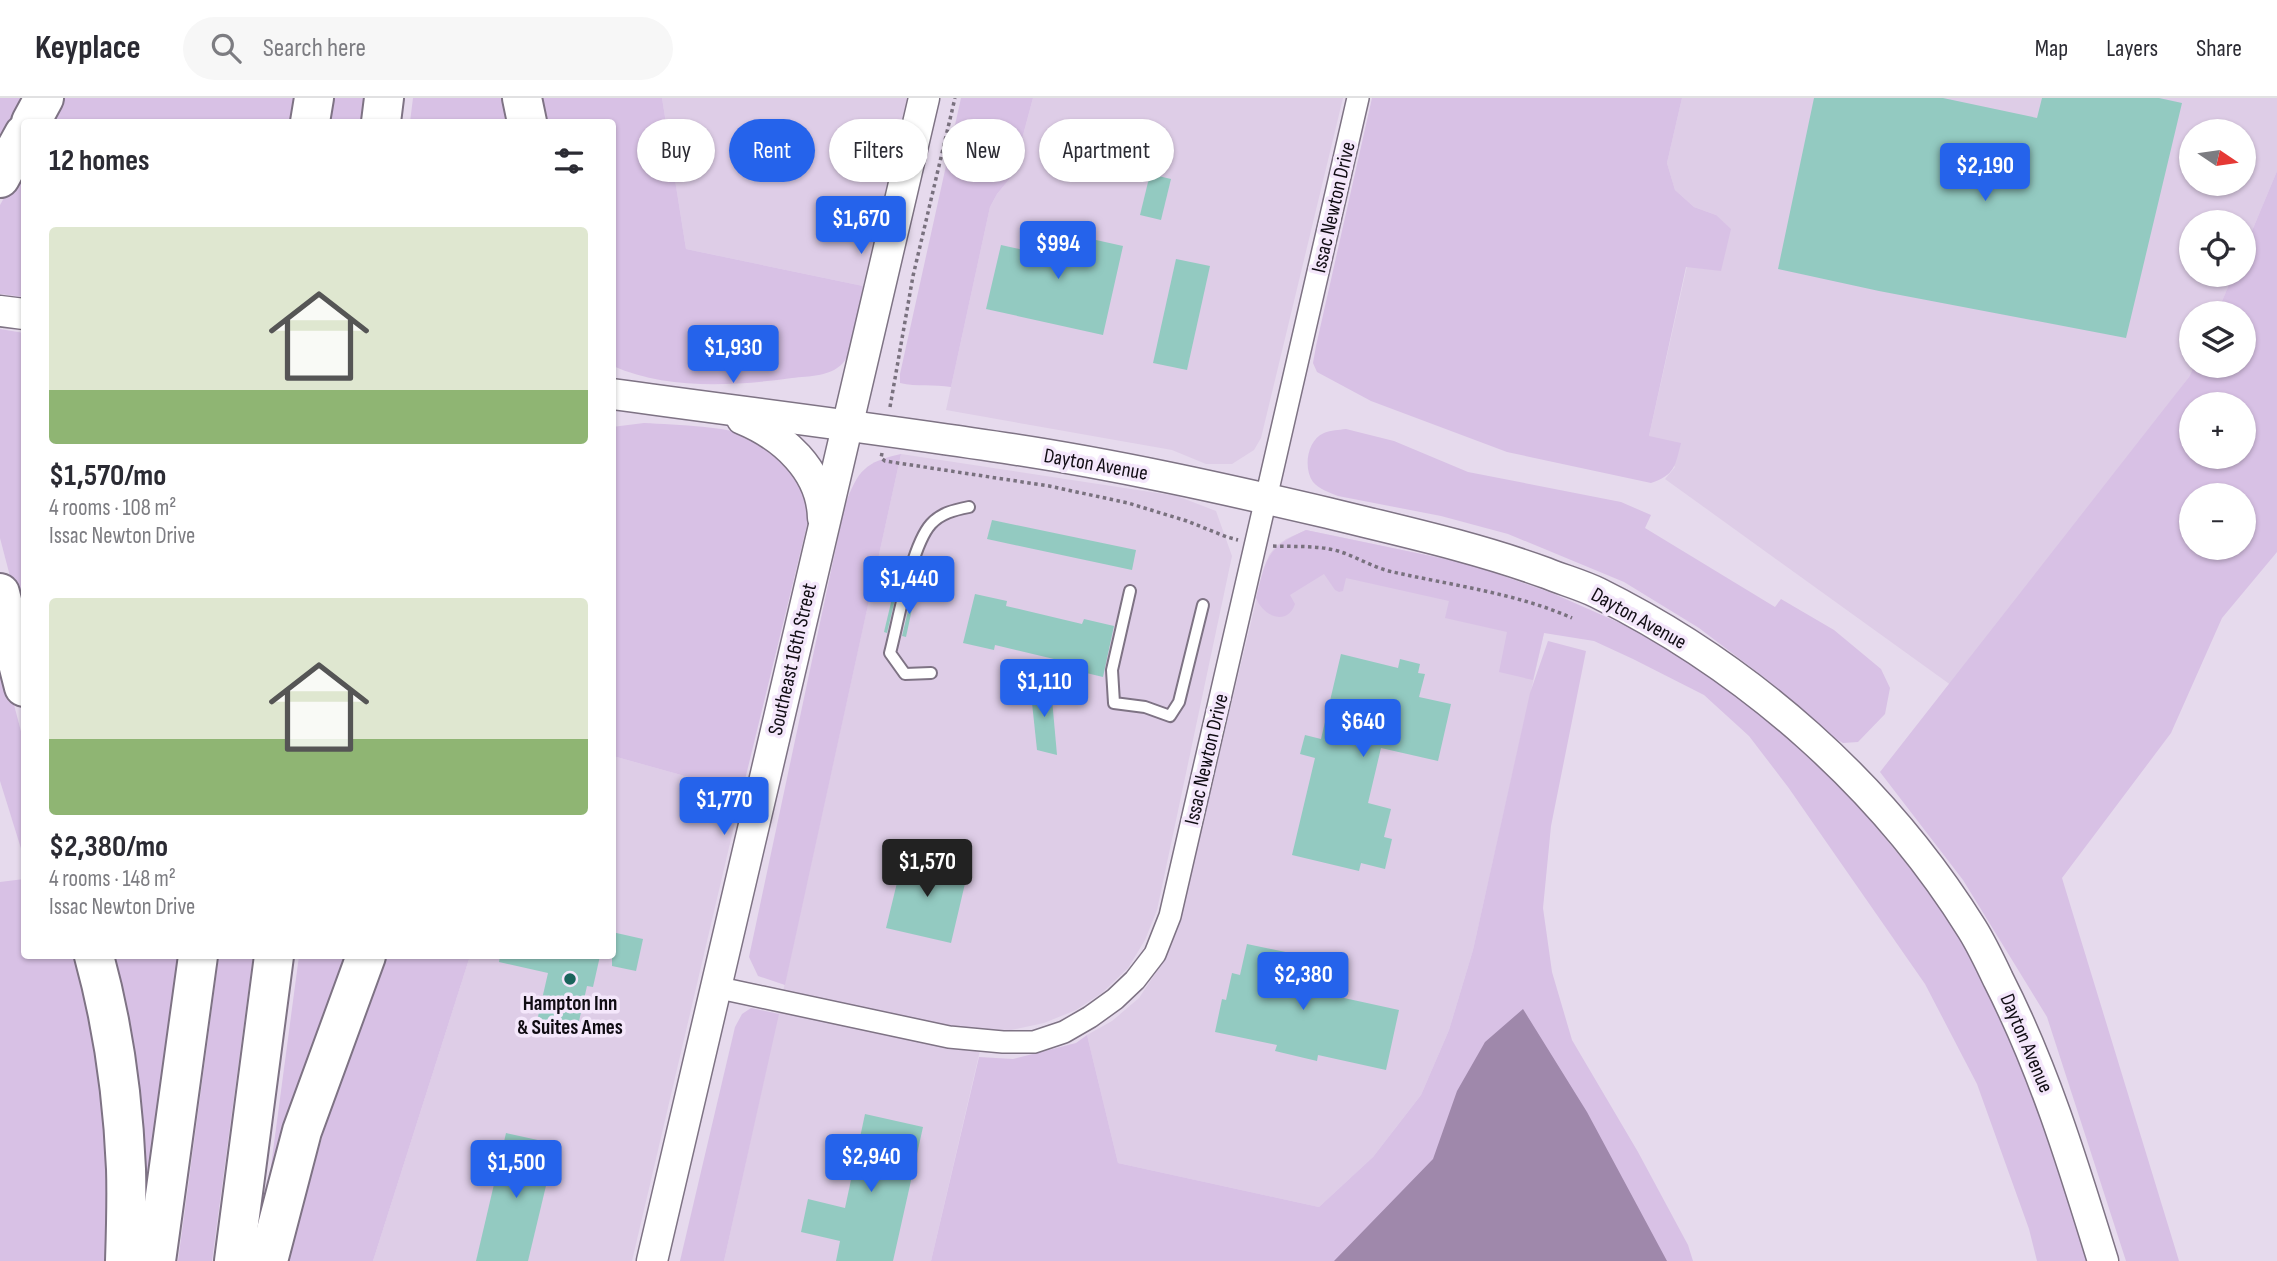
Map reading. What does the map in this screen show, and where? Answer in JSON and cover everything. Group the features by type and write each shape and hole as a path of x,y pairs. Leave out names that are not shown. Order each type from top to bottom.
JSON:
{"highway":[{"path":"33,119 44,98"},
{"path":"310,119 314,98"},
{"path":"382,119 384,98"},
{"path":"523,98 526,119"},
{"path":"0,178 21,140"},
{"path":"0,593 21,675"},
{"path":"95,959 105,998 119,1083 126,1170 125,1261"},
{"path":"156,1261 198,959"},
{"path":"234,1261 274,959"},
{"path":"268,1261 302,1132 365,959"}],"main road":[{"name":"Southeast 16th Street","path":"652,1261 924,98"},
{"path":"0,311 21,314"},
{"path":"616,395 709,407 746,420 774,436 802,462 819,493 823,513 822,531"},
{"name":"Dayton Avenue","path":"709,407 1008,448 1172,478 1406,532 1502,557 1595,591 1683,640 1763,698 1847,772 1927,862 1975,933 2023,1028 2051,1099 2103,1261"}],"street":[{"name":"Issac Newton Drive","path":"715,988 948,1037 1034,1042 1064,1032 1115,999 1135,980 1155,954 1170,916 1358,98"}],"lane":[{"path":"931,673 905,674 890,653 916,551 929,525 947,511 969,507"},
{"path":"1130,591 1112,670 1114,703 1145,707 1170,716 1179,702 1203,605"}],"path":[{"path":"893,388 913,276 955,98"},
{"path":"881,458 885,461 1049,486 1128,503 1187,521 1233,539"},
{"path":"1276,546 1306,546 1339,551 1387,571 1522,601 1572,618"}],"shaded area":[{"path":"0,98 22,98 0,138"},
{"path":"60,98 296,98 293,119 49,119"},
{"path":"334,98 367,98 364,119 331,119"},
{"path":"413,98 508,98 512,119 410,119"},
{"path":"542,98 662,98 665,119 637,119 637,182 675,182 686,249 863,286 851,348 838,368 819,375 770,381 701,384 656,379 616,367 616,119 545,119"},
{"path":"662,98 907,98 902,119 829,119 829,182 887,182 863,286 686,249 675,182 715,182 715,119 665,119"},
{"path":"961,98 1033,98 1025,128 1025,119 956,119"},
{"path":"1033,98 1343,98 1261,438 1254,450 1232,464 1206,464 1172,450 946,410 990,207 1007,182 1025,182 1025,128"},
{"path":"1372,98 1682,98 1667,163 1675,190 1694,207 1716,215 1731,229 1721,271 1686,267 1649,436 1681,443 1673,469 1665,477 1651,483 1507,452 1371,401 1317,372 1313,363 1316,346"},
{"path":"1682,98 2277,98 2277,171 2256,221 2256,210 2179,210 2179,287 2228,287 2222,301 2179,301 2179,378 2188,378 1955,688 1665,479 1675,467 1649,436 1687,266 1716,215 1694,207 1675,190 1667,163"},
{"path":"21,167 21,297 0,294 0,205"},
{"path":"2277,171 2277,552 2222,618 2171,733 2062,878 2179,1261 2126,1261 2047,1017 1963,880 1880,772 2188,378 2256,378 2256,301 2222,301 2228,287 2256,287 2256,221"},
{"path":"942,182 1007,182 990,207 951,387 900,383"},
{"path":"0,329 21,332 21,618 0,538"},
{"path":"644,423 708,427 756,437 779,452 811,487 808,521 742,792 616,757 616,426"},
{"path":"1346,429 1394,441 1468,472 1621,502 1651,515 1645,528 1775,607 1781,599 1834,630 1881,669 1890,688 1885,714 1858,742 1843,743 1831,736 1765,678 1699,628 1624,582 1508,534 1441,516 1338,496 1325,490 1315,484 1310,476 1310,448 1324,433"},
{"path":"901,454 1177,496 1216,511 1232,556 1157,910 1145,940 1128,968 1102,993 1076,1010 1044,1023 1011,1030 985,1029 931,1261 724,1261"},
{"path":"901,454 785,985 758,976 749,957 845,505 854,483 864,469 879,460"},
{"path":"1306,530 1469,564 1544,633 1473,950 1449,1030 1421,1095 1373,1157 1319,1207 1118,1163 1087,1035 1112,1021 1139,998 1161,965 1177,931 1264,568 1276,546"},
{"path":"1306,530 1469,564 1552,593 1629,627 1709,671 1787,733 1855,802 1925,886 1968,947 2015,1041 2089,1261 2037,1261 2029,1229 1977,1084 1925,984 1788,787 1749,736 1704,695 1594,641 1544,633 1533,680 1499,672 1507,632 1445,618 1449,601 1346,578 1343,591 1339,592 1324,574 1290,595 1295,604 1287,615 1281,617 1269,614 1256,598 1266,563 1283,542"},
{"path":"1548,641 1586,651 1551,826 1543,908 1552,972 1572,1040 1638,1152 1688,1245 1693,1261 931,1261 979,1057 1013,1059 1076,1043 1087,1035 1118,1163 1319,1207 1373,1157 1421,1095 1449,1030 1473,950 1530,693"},
{"path":"0,651 21,732 21,848 0,781"},
{"path":"616,757 742,792 632,1261 373,1261 469,959 616,959"},
{"path":"21,879 21,959 81,959 110,1142 109,1261 0,1261 0,882"},
{"path":"111,959 182,959 146,1217"},
{"path":"219,959 253,959 212,1261 178,1261"},
{"path":"299,959 346,959 276,1168 271,1166"},
{"path":"383,959 469,959 373,1261 289,1261 309,1184 357,1031"},
{"path":"751,1008 779,1014 724,1261 680,1261 735,1027 742,1014"},
{"path":"1523,1009 1587,1112 1667,1261 1334,1261 1433,1159 1457,1091 1485,1042"}],"building":[{"path":"1814,98 1943,98 2037,118 2042,98 2159,98 2182,103 2126,338 1778,269"},
{"path":"1148,182 1170,182 1161,220 1140,215"},
{"path":"1042,228 1123,246 1103,335 986,309 1001,245 1037,253"},
{"path":"1176,259 1210,266 1187,370 1153,363"},
{"path":"992,520 1136,550 1132,570 987,539"},
{"path":"894,590 897,591 887,633 884,632"},
{"path":"912,594 915,595 906,637 902,636"},
{"path":"975,594 1007,601 1006,606 1082,624 1084,619 1114,626 1103,677 1074,670 1075,664 995,645 994,650 963,643"},
{"path":"1341,654 1398,668 1400,659 1420,664 1418,673 1425,674 1419,697 1451,704 1438,761 1381,748 1368,803 1391,809 1384,837 1392,839 1385,869 1361,863 1359,871 1292,855 1315,758 1300,754 1305,735 1321,739"},
{"path":"1030,684 1051,688 1057,755 1037,750"},
{"path":"929,856 958,863 956,872 967,875 951,943 886,928 903,858 927,864"},
{"path":"616,933 643,939 636,971 612,966 612,959 616,959"},
{"path":"1247,944 1319,959 1312,991 1399,1010 1386,1070 1318,1055 1317,1061 1275,1051 1277,1045 1215,1032 1222,999 1226,1000 1232,973 1240,975"},
{"name":"Hampton Inn & Suites Ames","path":"500,959 599,959 593,987 587,986 577,1030 537,1021 548,973 499,962"},
{"path":"865,1114 923,1127 893,1261 836,1261 840,1241 801,1232 808,1199 845,1208"},
{"path":"506,1133 556,1144 528,1261 476,1261"}],"place":[{"name":"Hampton Inn & Suites Ames","path":"570,979"}]}
